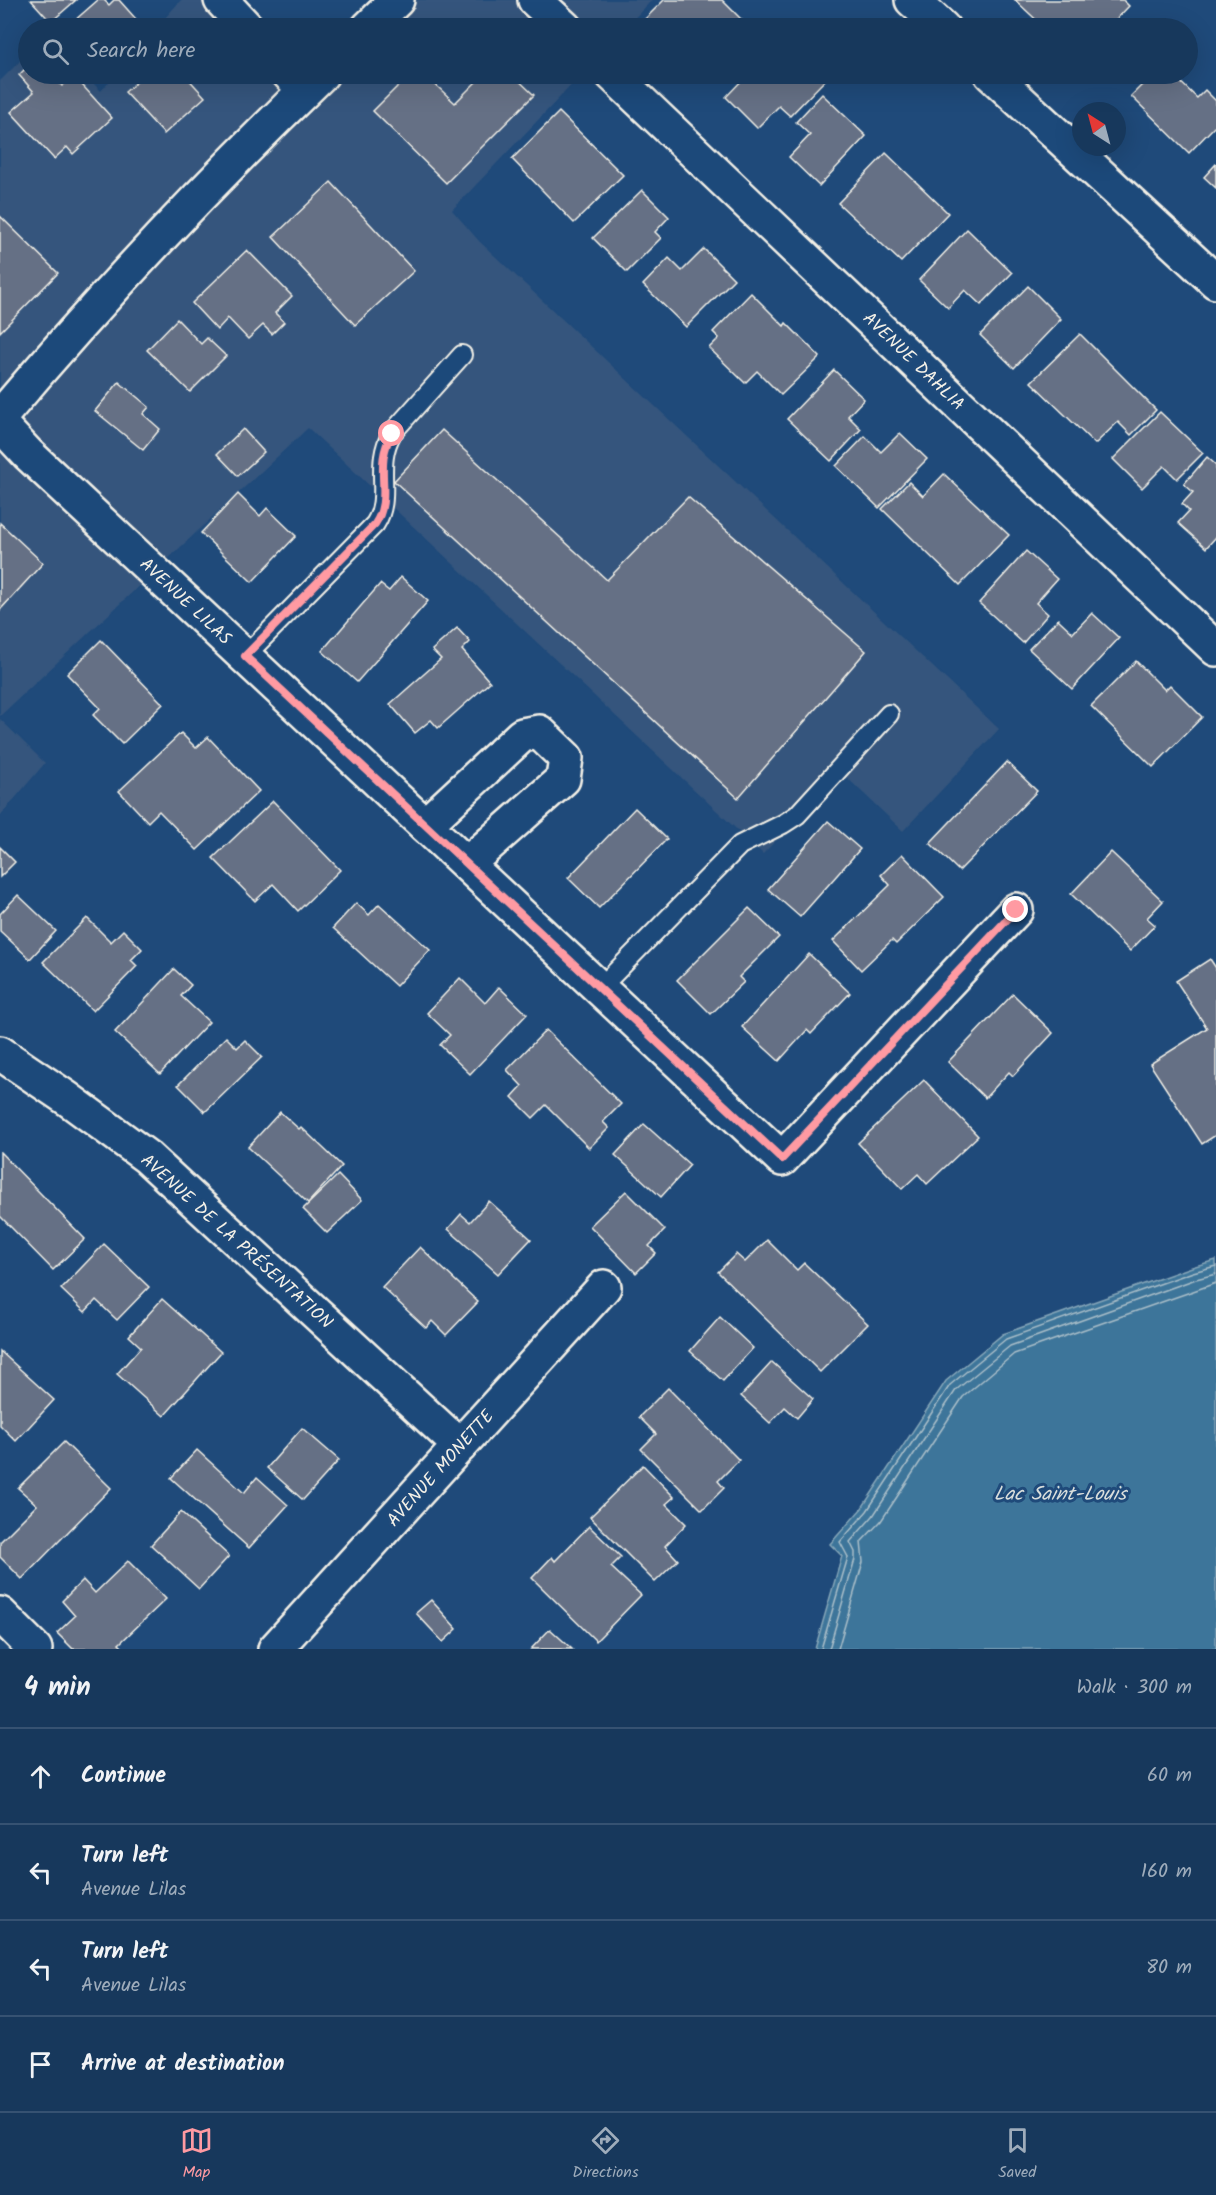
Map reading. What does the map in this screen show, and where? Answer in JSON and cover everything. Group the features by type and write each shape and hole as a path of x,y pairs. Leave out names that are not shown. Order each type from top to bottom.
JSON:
{"street":[{"path":"221,0 238,18"},
{"path":"378,18 397,0"},
{"path":"535,0 554,18"},
{"path":"912,0 932,18"},
{"path":"0,417 90,313 301,84"},
{"name":"AVENUE DAHLIA","path":"623,84 1216,649"},
{"path":"1002,84 1216,282"},
{"name":"AVENUE LILAS","path":"0,424 28,454 782,1159 1016,910"},
{"path":"425,825 522,735 539,732 566,758 563,779 467,864"},
{"name":"AVENUE DE LA PRÉSENTATION","path":"0,1053 147,1157 460,1446"},
{"name":"AVENUE MONETTE","path":"275,1649 604,1287"},
{"path":"0,1614 35,1649"}],"lane":[{"path":"245,656 375,524 381,515 383,505 382,457 385,444 462,355"},
{"path":"600,988 740,845 797,815 890,714"}],"shaded area":[{"path":"181,0 221,0 238,18 165,18"},
{"path":"397,0 652,0 635,18 378,18"},
{"path":"18,63 18,84 94,84 101,91 107,84 572,84 452,210 479,241 999,729 903,831 841,772 763,854 308,428 0,716 0,81"},
{"path":"0,719 45,763 0,816"}],"water":[{"name":"Lac Saint-Louis","path":"1216,1260 1216,1649 815,1649 842,1556 830,1544 862,1508 946,1381 1003,1334"}],"building":[{"path":"31,0 76,0 56,18 47,18"},
{"path":"98,0 104,0 109,5 114,0 119,0 135,18 77,18"},
{"path":"664,0 722,0 740,18 646,18"},
{"path":"1015,0 1123,0 1129,6 1118,18 1034,18"},
{"path":"27,84 60,84 62,86 81,84 112,118 73,154 67,147 54,159 11,112 34,92"},
{"path":"134,84 193,84 205,97 164,134 125,92"},
{"path":"400,84 435,84 455,103 474,84 522,84 534,95 446,183 373,111"},
{"path":"738,84 821,84 790,116 779,106 757,128 726,97"},
{"path":"1143,84 1182,84 1197,98 1205,90 1216,101 1216,125 1189,153 1131,96"},
{"path":"822,94 866,136 819,186 789,157 810,135 796,122"},
{"path":"559,112 623,175 574,223 512,159"},
{"path":"886,153 948,213 901,262 838,203"},
{"path":"1216,164 1216,188 1204,177"},
{"path":"331,182 414,271 355,325 273,237"},
{"path":"642,190 669,217 655,232 661,238 627,272 593,238"},
{"path":"0,216 58,273 0,332"},
{"path":"967,229 1012,273 981,305 965,290 948,308 919,280"},
{"path":"704,249 734,279 686,327 643,285 669,258 682,271"},
{"path":"247,250 292,296 275,313 284,322 272,334 263,325 248,339 228,318 217,330 192,303"},
{"path":"1028,286 1061,319 1014,368 980,335"},
{"path":"751,293 784,326 786,323 820,357 781,395 757,371 745,383 709,348 719,338 713,332"},
{"path":"177,319 201,344 207,338 226,356 190,392 147,350"},
{"path":"1080,334 1156,410 1131,435 1118,422 1095,444 1031,382"},
{"path":"834,370 864,399 848,416 861,429 831,461 787,419"},
{"path":"119,382 149,407 143,414 160,429 143,450 95,411"},
{"path":"1160,412 1203,453 1177,479 1164,466 1142,488 1113,459"},
{"path":"243,429 264,452 238,476 217,454"},
{"path":"442,430 607,580 688,497 866,651 738,798 394,481"},
{"path":"900,433 927,459 879,508 836,466 865,436 881,452"},
{"path":"1207,457 1216,465 1216,537 1206,548 1178,523 1189,511 1182,504 1193,492 1184,484"},
{"path":"944,474 1009,535 960,585 882,509 909,482 923,496"},
{"path":"238,494 260,516 267,508 296,536 252,582 201,533"},
{"path":"0,523 43,563 0,610"},
{"path":"1026,551 1057,579 1036,603 1048,614 1023,643 979,603"},
{"path":"401,577 428,601 357,682 322,651 380,584 389,591"},
{"path":"1092,613 1119,638 1072,689 1029,649 1058,619 1073,633"},
{"path":"457,628 470,642 462,650 490,682 438,728 431,720 415,733 390,704 441,659 432,650"},
{"path":"101,640 163,704 122,744 93,715 100,708 67,674"},
{"path":"1136,661 1165,690 1170,685 1202,717 1153,767 1091,706"},
{"path":"181,733 196,748 208,737 259,791 197,850 159,811 148,822 119,791"},
{"path":"1007,762 1037,791 959,871 930,843"},
{"path":"273,801 340,870 298,911 273,884 255,901 213,858"},
{"path":"635,808 667,839 599,908 568,878"},
{"path":"828,821 860,849 800,917 768,889"},
{"path":"0,847 15,862 0,877"},
{"path":"1111,852 1163,901 1147,918 1155,925 1130,951 1071,894"},
{"path":"902,854 944,897 896,944 892,940 861,970 833,941 890,885 881,875"},
{"path":"18,895 56,931 30,959 0,931 0,914"},
{"path":"356,903 369,915 379,904 430,950 396,986 333,928"},
{"path":"749,908 779,937 739,977 744,982 711,1014 677,980"},
{"path":"87,918 111,942 123,930 142,949 131,960 137,966 93,1011 43,962"},
{"path":"809,954 850,993 811,1034 807,1030 779,1061 742,1027"},
{"path":"1210,959 1216,968 1216,1135 1202,1144 1150,1064 1207,1028 1176,981"},
{"path":"174,969 191,985 181,996 209,1022 160,1074 115,1032"},
{"path":"460,978 485,1003 499,987 527,1014 470,1074 440,1045 450,1035 427,1013"},
{"path":"1013,994 1053,1033 1013,1076 1009,1072 985,1098 948,1062"},
{"path":"546,1030 621,1104 603,1122 609,1128 589,1148 546,1105 533,1118 512,1097 522,1086 507,1070"},
{"path":"226,1037 237,1048 245,1040 262,1057 205,1112 178,1085"},
{"path":"924,1080 978,1136 927,1184 918,1174 902,1189 858,1143"},
{"path":"280,1112 299,1129 301,1127 342,1166 308,1203 248,1147"},
{"path":"644,1124 690,1165 661,1197 615,1155"},
{"path":"0,1152 85,1239 53,1270 0,1216"},
{"path":"338,1175 362,1200 327,1233 303,1209"},
{"path":"626,1191 665,1230 649,1246 656,1253 636,1273 590,1226"},
{"path":"489,1201 531,1239 498,1274 448,1229 461,1214 470,1222"},
{"path":"767,1240 797,1270 804,1263 868,1324 820,1372 718,1272 736,1254 745,1262"},
{"path":"104,1244 149,1287 117,1320 96,1300 85,1312 61,1289"},
{"path":"420,1247 478,1302 446,1335 432,1321 426,1328 382,1287"},
{"path":"162,1299 221,1352 164,1416 117,1374 141,1347 129,1336"},
{"path":"720,1317 753,1348 723,1381 690,1351"},
{"path":"0,1351 54,1400 16,1441 0,1425"},
{"path":"772,1362 813,1399 797,1418 785,1407 770,1423 741,1396"},
{"path":"668,1388 739,1460 718,1481 724,1488 702,1510 641,1449 656,1434 639,1417"},
{"path":"302,1428 339,1460 303,1500 267,1468"},
{"path":"64,1442 111,1488 22,1579 0,1557 0,1542 37,1505 18,1488"},
{"path":"197,1450 244,1493 257,1477 288,1505 249,1548 171,1478"},
{"path":"643,1465 674,1497 666,1504 686,1524 665,1546 678,1560 655,1582 590,1517"},
{"path":"181,1512 229,1556 199,1589 151,1545"},
{"path":"589,1526 621,1557 611,1567 641,1595 596,1641 532,1578 552,1557 555,1561"},
{"path":"128,1561 166,1599 119,1644 124,1649 73,1649 57,1633 75,1616 62,1601 83,1580 95,1593"},
{"path":"431,1600 457,1629 443,1642 416,1613"},
{"path":"550,1629 572,1649 531,1649"}],"route":[{"path":"392,434 385,444 382,457 383,505 381,515 375,524 245,656 782,1159 1016,910"}]}
